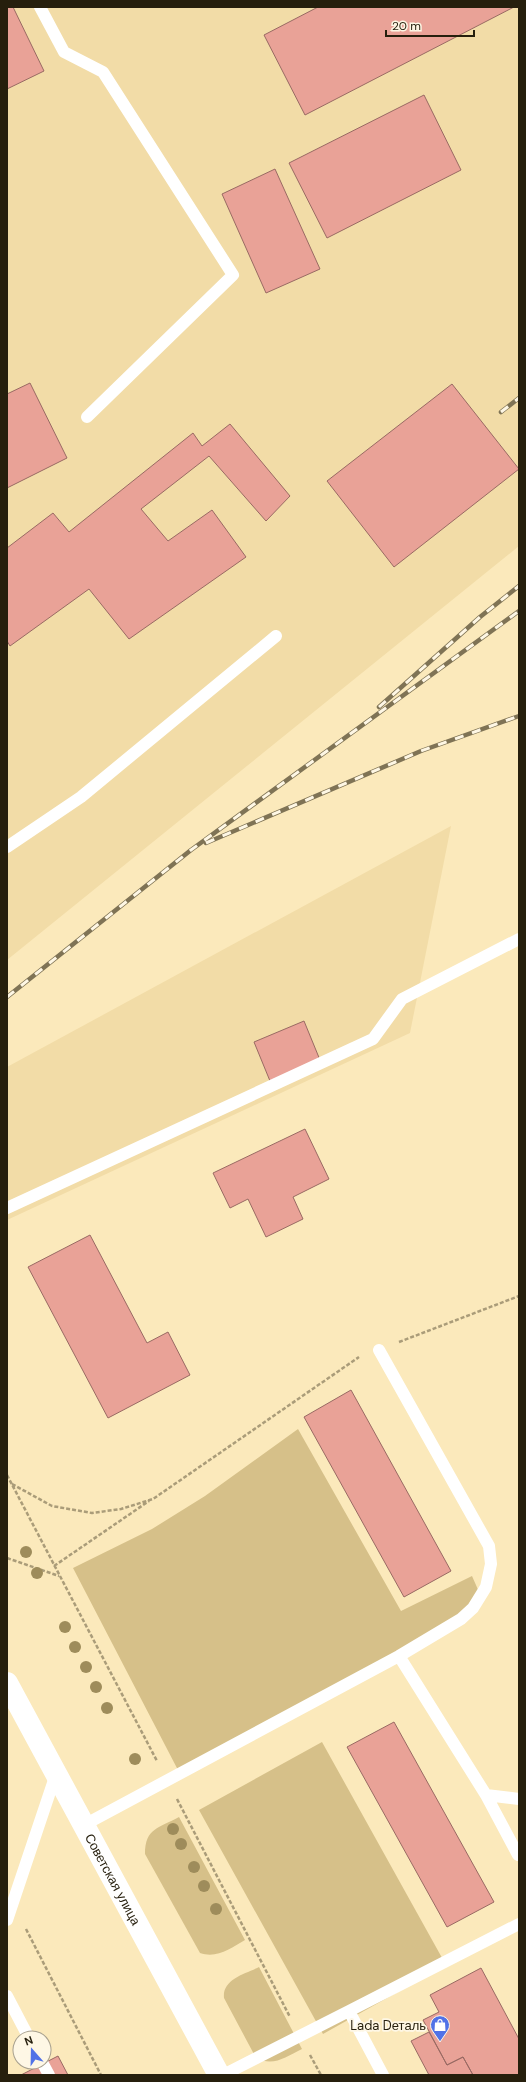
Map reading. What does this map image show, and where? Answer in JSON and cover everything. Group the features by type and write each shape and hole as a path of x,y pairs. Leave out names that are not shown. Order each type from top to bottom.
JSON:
{"main road":[{"name":"Советская улица","path":"9,1693 56,1774 219,2075"}],"lane":[{"path":"40,7 64,52 103,72 232,275 87,417"},
{"path":"7,847 81,797 276,636"},
{"path":"7,1208 373,1039 402,999 519,939"},
{"path":"84,1825 400,1656 461,1619 473,1608 486,1587 491,1564 489,1546 379,1350"},
{"path":"400,1656 486,1795 518,1855"},
{"path":"7,1920 14,1905 56,1774"},
{"path":"486,1795 519,1799"},
{"path":"223,2075 519,1924"},
{"path":"7,1996 25,2030"},
{"path":"349,2011 383,2075"}],"path":[{"path":"54,1566 357,1358 519,1296"},
{"path":"12,1484 52,1506 92,1513 121,1509 153,1499"},
{"path":"7,1558 59,1576"},
{"path":"14,1905 100,2075"}],"shaded area":[{"path":"7,7 519,7 519,546 7,960"},
{"path":"451,826 410,1033 7,1220 7,1067"},
{"path":"298,1429 401,1611 472,1576 483,1601 477,1610 179,1772 73,1568 152,1529 205,1496"},
{"path":"322,1742 446,1965 323,2034 199,1810"},
{"path":"179,1817 245,1940 218,1954 212,1955 200,1953 145,1854 146,1845 150,1834 159,1827"},
{"path":"259,1967 302,2049 285,2058 268,2062 256,2058 224,1998 224,1992 231,1982 241,1975"}],"building":[{"path":"7,7 13,7 44,71 7,89"},
{"path":"318,7 514,7 305,115 264,35"},
{"path":"424,95 461,170 327,238 289,163"},
{"path":"275,169 320,269 266,293 222,194"},
{"path":"30,383 67,458 7,488 7,394"},
{"path":"452,384 519,469 394,567 327,481"},
{"path":"230,424 290,496 266,521 209,456 141,509 168,541 212,510 246,557 129,639 89,589 10,646 7,641 7,548 53,513 69,532 193,433 202,446"},
{"path":"304,1021 320,1060 270,1081 254,1042"},
{"path":"305,1129 329,1179 293,1197 303,1219 266,1237 248,1199 230,1208 213,1173"},
{"path":"90,1235 147,1343 168,1332 190,1375 108,1418 28,1267"},
{"path":"351,1390 451,1571 404,1597 304,1417"},
{"path":"394,1722 494,1902 447,1927 347,1747"},
{"path":"481,1968 519,2039 519,2075 473,2075 463,2057 447,2065 423,2020 439,2012 430,1995"},
{"path":"429,2032 447,2065 463,2057 473,2075 429,2075 411,2041"},
{"path":"58,2056 68,2075 21,2075 31,2070 52,2070 52,2059"}],"railway":[{"path":"501,412 519,398"},
{"path":"379,707 480,617 519,586"},
{"path":"7,997 191,850 519,611"},
{"path":"206,843 421,751 519,716"}],"place":[{"name":"Lada Dеталь","path":"440,2042"}]}
